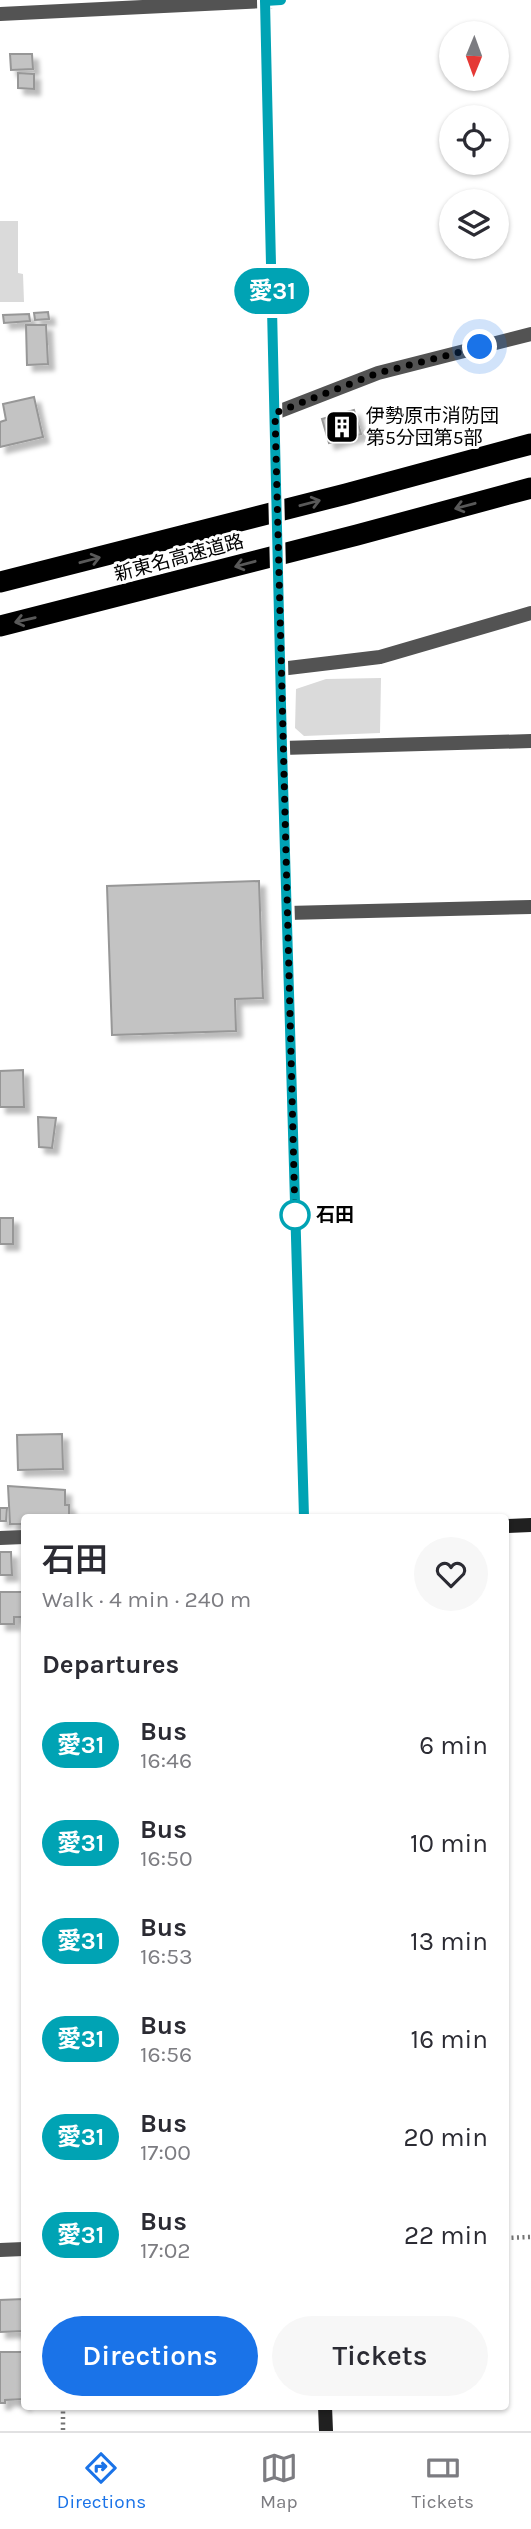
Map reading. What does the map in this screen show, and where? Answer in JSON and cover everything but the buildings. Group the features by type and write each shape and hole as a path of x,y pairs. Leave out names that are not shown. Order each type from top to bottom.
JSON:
{"highway":[{"name":"新東名高速道路","path":"0,582 332,498 531,444"},
{"name":"新東名高速道路","path":"0,626 531,488"}],"street":[{"path":"265,0 282,748 304,1514"},
{"path":"0,13 72,5 281,0"},
{"path":"275,413 378,373 531,334"},
{"path":"280,669 380,657 531,613"},
{"path":"282,748 531,740"},
{"path":"287,913 531,907"},
{"path":"509,1526 531,1525"},
{"path":"0,1538 21,1537"},
{"path":"0,2250 21,2249"},
{"path":"325,2410 326,2431"}],"path":[{"path":"509,2238 531,2237"},
{"path":"63,2410 63,2431"}],"shaded area":[{"path":"0,221 18,221 18,273 23,274 24,302 0,302"},
{"path":"381,678 380,733 304,736 295,728 296,689 326,679"}],"bus line":[{"name":"愛31","path":"281,0 265,1 282,748 304,1514"}],"place":[{"name":"伊勢原市消防団 第5分団第5部","path":"342,427"},
{"name":"石田","path":"295,1215"}],"route":[{"path":"295,1215 275,413 378,373 480,347"}]}
